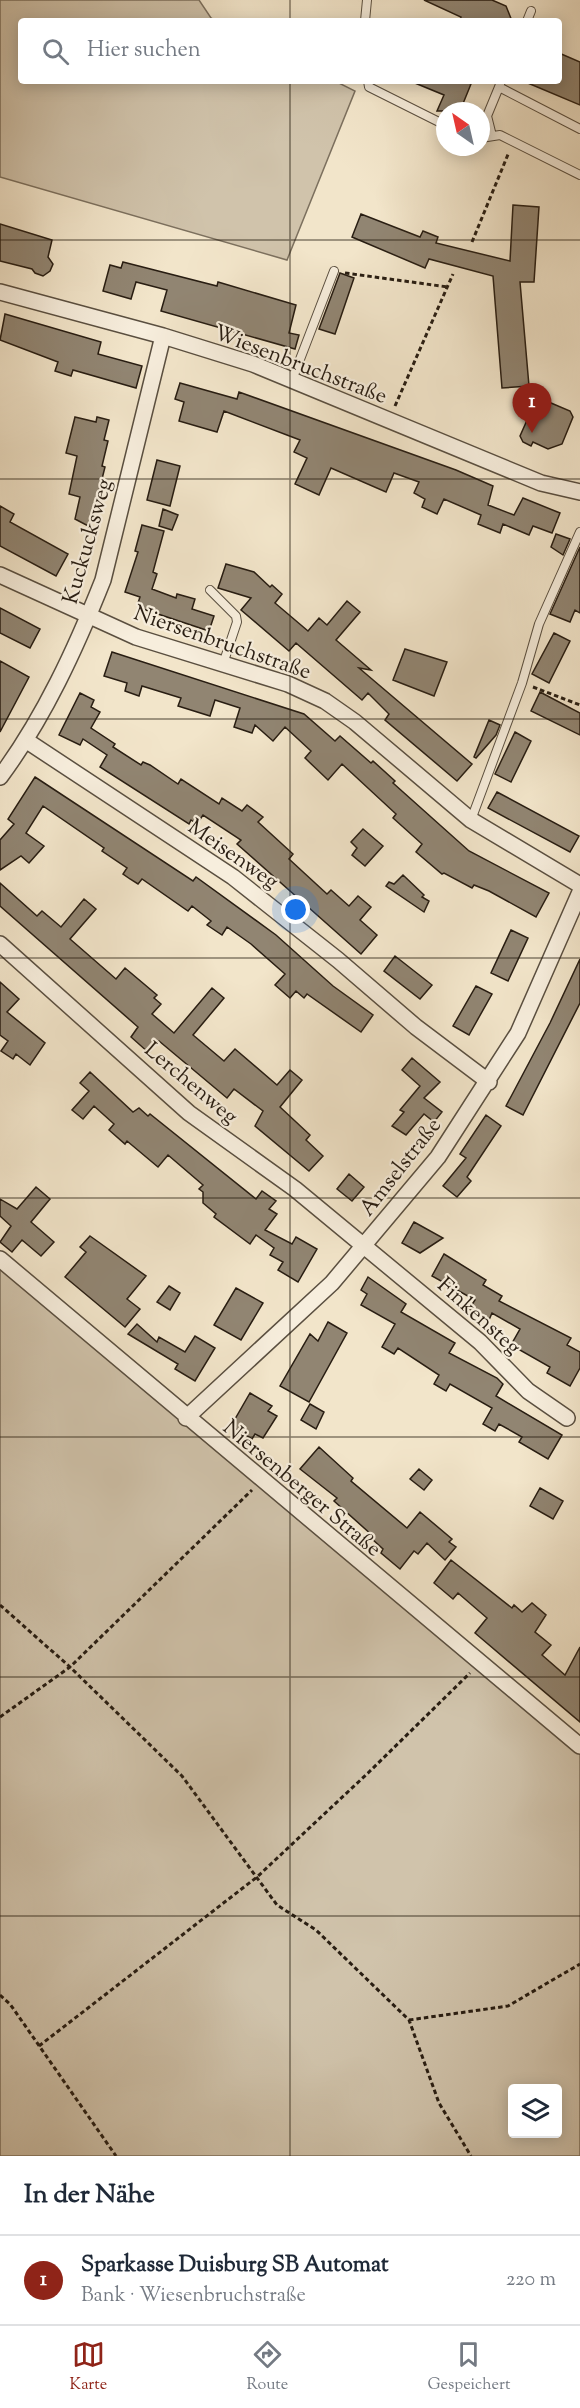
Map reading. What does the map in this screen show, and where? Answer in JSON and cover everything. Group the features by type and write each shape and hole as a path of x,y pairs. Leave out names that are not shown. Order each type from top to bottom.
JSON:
{"street":[{"name":"Wiesenbruchstraße","path":"0,292 163,336 292,380 541,483 580,492"},
{"name":"Kuckucksweg","path":"0,777 27,741 89,616 103,580 163,336"},
{"name":"Niersenbruchstraße","path":"0,575 136,637 288,684 325,701 355,722 471,820 580,885"},
{"name":"Meisenweg","path":"27,741 233,877 338,960 416,1027 489,1082"},
{"name":"Amselstraße","path":"186,1418 332,1282 438,1157 489,1082 518,1033 580,892"},
{"name":"Lerchenweg","path":"0,944 189,1113 295,1189 363,1246"},
{"name":"Finkensteg","path":"363,1246 480,1342 528,1391 567,1418"},
{"name":"Niersenberger Straße","path":"0,1259 186,1418 580,1746"}],"lane":[{"path":"365,18 367,0"},
{"path":"528,18 531,11"},
{"path":"368,84 369,87 436,120"},
{"path":"580,129 500,84 487,116 492,136 500,135 580,175"},
{"path":"292,380 334,271"},
{"path":"471,820 522,683 539,624 580,532"},
{"path":"210,590 236,616 237,622 223,664"}],"path":[{"path":"472,242 513,142"},
{"path":"334,271 448,287"},
{"path":"388,421 453,274"},
{"path":"522,683 580,705"},
{"path":"0,1717 70,1667 261,1480"},
{"path":"0,1605 70,1667 182,1776 277,1905 316,1930 409,2020 439,2103 471,2156"},
{"path":"39,2046 256,1877 368,1773 480,1663"},
{"path":"409,2020 508,2006 580,1964"},
{"path":"0,1995 39,2046 116,2156"}],"shaded area":[{"path":"0,0 199,0 211,18 18,18 18,84 341,84 355,91 287,260 0,177"},
{"path":"0,1258 580,1753 580,2156 0,2156"}],"building":[{"path":"424,0 492,0 506,6 511,18 460,18"},
{"path":"562,54 580,62 580,105 530,84 562,84"},
{"path":"417,84 471,84 464,102 441,102 444,95"},
{"path":"513,205 539,207 534,282 520,282 529,386 502,388 493,276 429,259 425,268 352,237 361,214 420,237 423,231 438,237 436,243 510,261"},
{"path":"0,224 52,240 48,257 53,264 50,271 43,276 32,269 0,261"},
{"path":"123,262 217,286 218,282 296,305 289,333 299,335 295,349 161,311 167,290 136,282 131,299 103,291 110,265 121,268"},
{"path":"340,273 354,278 335,334 319,329"},
{"path":"5,314 101,342 98,354 142,366 136,388 73,370 71,376 55,371 58,362 0,340"},
{"path":"180,383 237,399 239,392 456,470 493,486 488,505 514,515 523,498 560,513 552,533 533,526 529,535 503,524 500,533 478,524 481,515 444,499 437,514 422,507 425,499 414,493 419,482 394,473 386,492 331,468 319,495 295,484 307,458 294,452 300,440 224,411 217,432 179,421 184,402 175,399"},
{"path":"551,403 570,411 573,417 562,444 548,449 533,442 531,446 523,442 520,436 528,418 542,413 545,406"},
{"path":"75,417 96,422 97,417 109,420 104,440 108,441 102,466 105,467 90,527 75,519 80,497 69,494 77,456 66,453"},
{"path":"157,460 180,466 170,506 147,500"},
{"path":"0,506 14,514 10,522 68,554 56,576 0,546"},
{"path":"163,509 178,515 172,530 159,526"},
{"path":"142,525 164,531 153,572 157,574 152,589 176,598 177,594 195,599 192,609 214,616 209,631 143,609 138,603 140,597 125,592 138,552 135,551"},
{"path":"556,534 570,539 563,555 551,547"},
{"path":"580,547 580,613 575,610 570,622 550,614"},
{"path":"226,564 254,572 270,587 272,585 282,594 275,603 308,631 319,618 327,625 347,601 360,612 336,640 371,670 359,668 472,764 457,781 385,720 389,714 368,693 362,700 296,643 289,651 241,610 251,598 218,588"},
{"path":"0,608 40,629 30,648 0,633"},
{"path":"554,633 570,641 549,683 532,674"},
{"path":"405,649 447,662 434,696 393,680"},
{"path":"112,652 304,714 335,741 340,736 371,763 373,761 395,781 393,783 469,851 549,893 536,917 489,891 474,885 472,888 442,874 416,852 422,844 393,818 396,814 342,764 328,780 305,758 311,751 285,727 273,741 255,725 252,733 234,727 240,708 215,700 210,716 178,706 181,698 142,686 139,696 125,691 127,683 104,676"},
{"path":"0,661 29,677 0,732"},
{"path":"540,692 580,713 580,735 531,711"},
{"path":"80,693 94,700 91,707 100,712 91,728 115,744 113,747 141,765 143,762 150,765 178,784 181,779 219,804 222,798 242,811 247,805 263,817 258,822 293,854 289,859 327,894 331,890 349,906 358,896 371,907 360,920 377,935 361,954 237,844 241,840 203,815 197,824 191,820 189,824 100,767 107,755 83,739 80,745 59,735"},
{"path":"489,720 500,725 496,735 476,758 474,757"},
{"path":"515,732 531,741 511,782 495,774"},
{"path":"35,777 193,881 196,877 276,935 333,986 373,1015 361,1032 307,994 304,998 296,991 290,998 275,985 285,974 251,944 227,927 222,935 207,925 211,921 192,906 188,911 142,879 138,884 130,879 123,874 127,868 102,851 104,848 43,806 26,833 44,846 29,863 21,856 0,870 0,840 14,824 8,819"},
{"path":"497,792 579,836 570,852 488,808"},
{"path":"363,829 383,846 365,866 352,855 357,848 351,842"},
{"path":"403,875 424,895 422,897 429,901 424,912 386,886 389,882 394,884"},
{"path":"0,883 37,916 42,911 61,927 84,899 96,909 70,939 116,979 125,968 157,995 154,998 161,1004 152,1014 174,1033 212,988 224,998 193,1035 224,1061 235,1049 277,1085 290,1070 302,1080 280,1107 310,1135 306,1140 323,1156 309,1171 255,1126 263,1111 234,1089 227,1098 159,1041 149,1053 131,1037 138,1027 0,906"},
{"path":"511,930 528,938 508,981 491,973"},
{"path":"395,956 432,985 420,999 384,971"},
{"path":"580,959 580,1003 523,1115 506,1106 550,1023"},
{"path":"0,982 19,999 7,1012 45,1043 30,1065 16,1054 13,1059 1,1051 8,1041 0,1035"},
{"path":"476,986 492,994 469,1035 453,1026"},
{"path":"412,1058 440,1082 424,1098 442,1112 434,1122 424,1114 406,1135 392,1126 404,1112 400,1110 420,1086 402,1070"},
{"path":"90,1072 133,1112 139,1108 148,1116 150,1114 256,1199 262,1191 276,1201 269,1209 277,1214 265,1230 292,1244 296,1237 317,1249 298,1282 278,1270 283,1262 270,1255 274,1248 256,1235 250,1244 214,1217 216,1214 203,1203 203,1192 199,1189 203,1185 168,1155 158,1167 127,1141 125,1144 109,1130 114,1124 94,1106 83,1119 72,1110 89,1091 80,1083"},
{"path":"486,1115 501,1126 467,1177 471,1181 457,1197 443,1186 466,1158 460,1154"},
{"path":"349,1174 364,1187 352,1201 337,1189"},
{"path":"36,1187 50,1199 31,1222 54,1242 41,1256 22,1240 12,1252 0,1242 11,1226 0,1216 0,1199 17,1209"},
{"path":"414,1222 443,1238 420,1253 402,1243"},
{"path":"90,1236 146,1276 127,1299 140,1309 125,1327 65,1277 86,1252 80,1247"},
{"path":"444,1254 486,1280 483,1285 502,1296 499,1301 571,1338 567,1345 580,1352 580,1368 570,1386 547,1373 550,1367 511,1345 520,1329 492,1313 489,1320 469,1309 475,1300 432,1276"},
{"path":"368,1277 406,1304 401,1312 455,1343 449,1353 497,1378 503,1384 496,1396 562,1435 548,1459 519,1442 522,1437 499,1424 495,1431 483,1424 492,1408 450,1384 446,1391 434,1384 439,1375 398,1348 394,1354 382,1347 395,1324 361,1305 367,1294 361,1290"},
{"path":"169,1286 180,1293 170,1310 157,1302"},
{"path":"236,1288 263,1303 241,1340 214,1325"},
{"path":"328,1322 347,1333 309,1402 280,1386 310,1334 318,1341"},
{"path":"137,1324 157,1342 159,1337 185,1352 195,1336 215,1348 195,1381 175,1369 178,1364 128,1334"},
{"path":"250,1393 272,1406 268,1411 277,1416 263,1438 255,1434 252,1439 231,1426"},
{"path":"310,1404 324,1412 316,1429 301,1420"},
{"path":"319,1447 353,1478 351,1481 407,1528 420,1512 452,1539 449,1542 456,1547 445,1560 427,1543 418,1554 414,1551 400,1569 381,1553 383,1549 371,1538 373,1536 334,1501 337,1498 300,1469"},
{"path":"419,1469 432,1480 424,1490 410,1479"},
{"path":"540,1488 563,1501 553,1519 530,1506"},
{"path":"451,1560 512,1608 514,1605 522,1612 532,1603 546,1615 535,1632 551,1645 542,1655 565,1675 580,1647 580,1722 475,1633 487,1618 458,1593 453,1599 434,1583"}],"place":[{"name":"Sparkasse Duisburg SB Automat","path":"532,433"}]}
